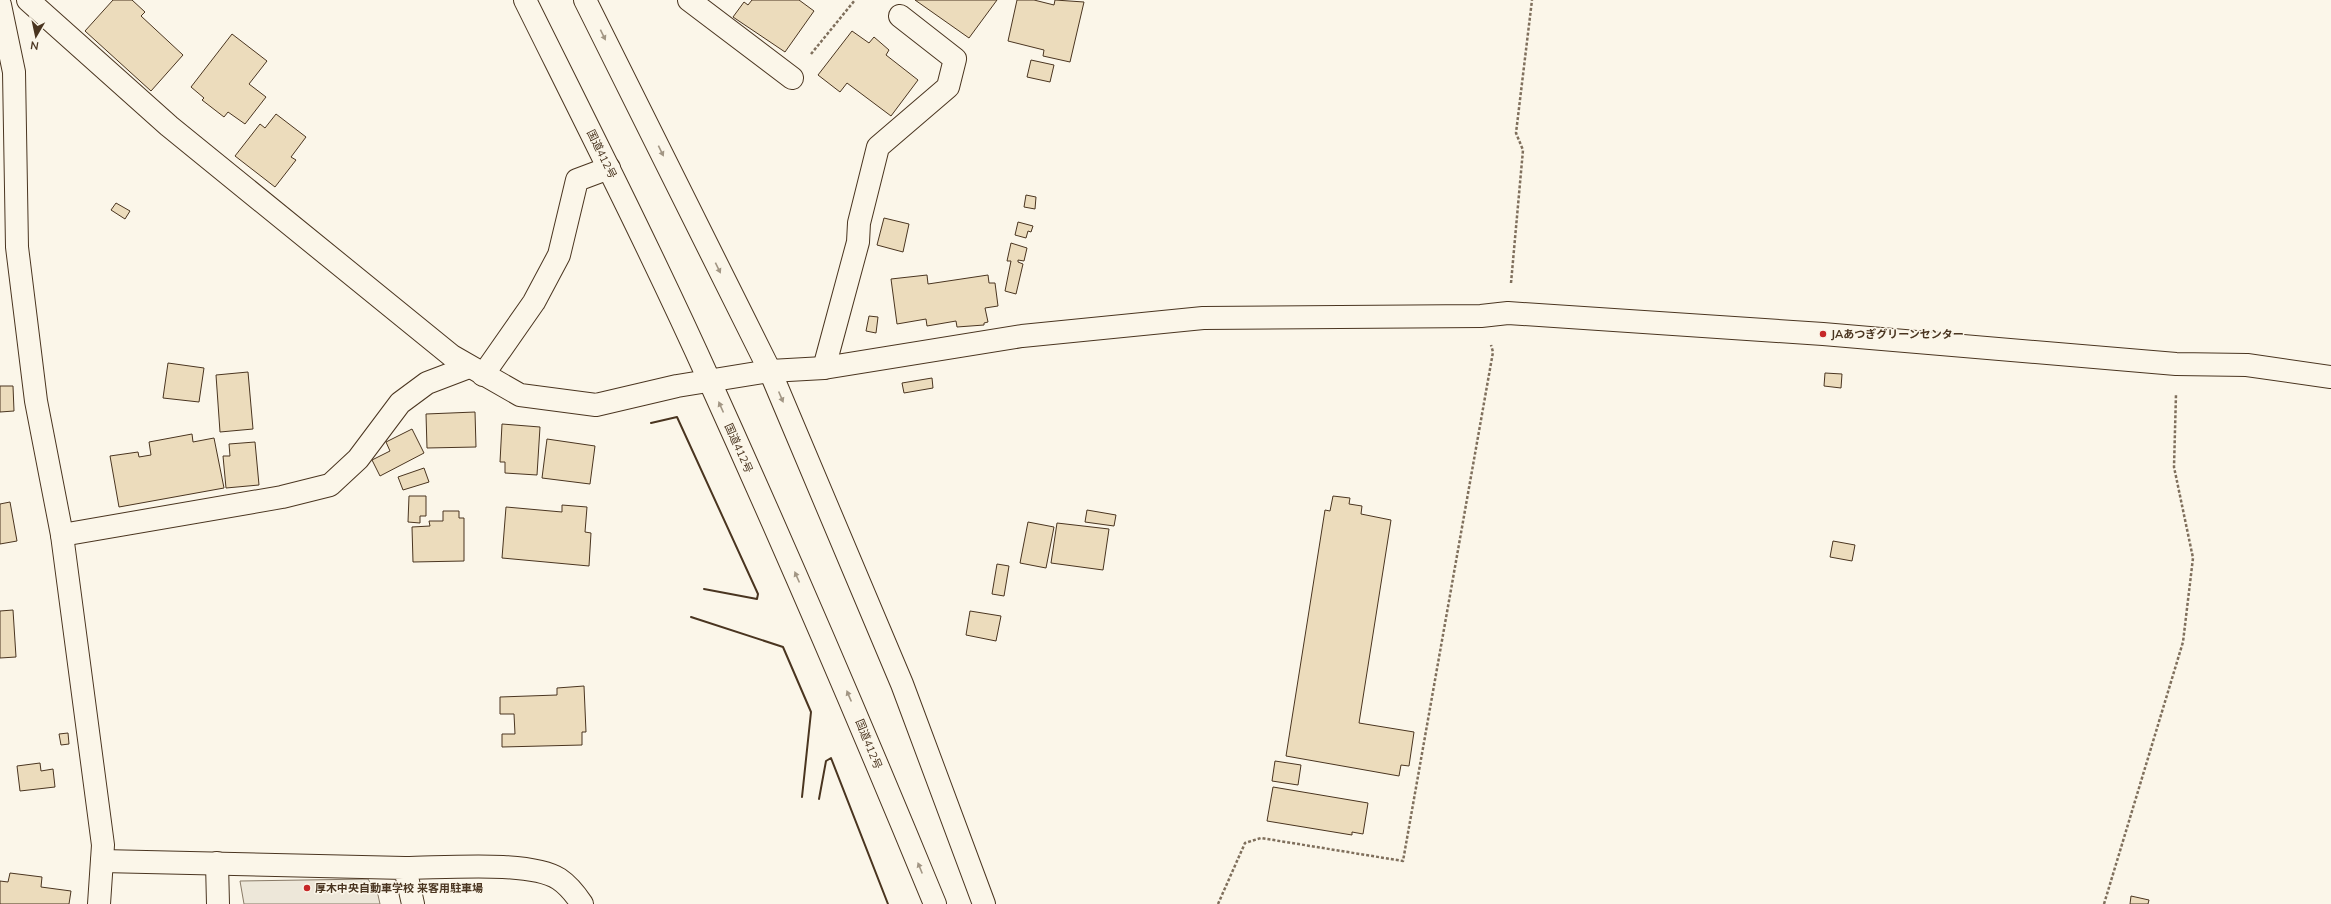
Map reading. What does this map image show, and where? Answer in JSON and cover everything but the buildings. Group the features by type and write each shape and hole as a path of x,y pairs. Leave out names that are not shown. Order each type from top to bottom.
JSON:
{"main road":[{"path":"28,0 169,126 468,366 520,395 596,405 709,380 770,371 824,368 1022,336 1204,318 1481,316 1508,313 1823,334 2176,364 2247,365 2331,377"},
{"name":"国道412号","path":"525,0 608,168 709,380 849,695 935,904"},
{"path":"585,0 770,371 902,684 984,904"},
{"path":"689,0 792,78"},
{"path":"0,5 14,72 17,247 36,401 62,535 103,845 99,904"},
{"path":"824,368 858,242 859,223 878,147 948,87 955,59 900,16"},
{"path":"62,535 282,497 330,485 358,459 400,403 427,383 468,366 534,302 559,255 577,180 608,168"},
{"path":"102,861 405,868 522,868 559,879 582,904"},
{"path":"217,863 218,904"},
{"path":"405,868 413,904"}],"path":[{"path":"792,78 855,0"},
{"path":"1508,313 1523,150 1516,133 1532,0"},
{"path":"1218,904 1245,843 1260,838 1404,861 1493,352 1481,316"},
{"path":"2104,904 2183,642 2193,558 2174,467 2176,364"}],"shaded area":[{"name":"厚木中央自動車学校 来客用駐車場","path":"368,879 378,895 380,904 244,904 240,881"}],"wall":[{"path":"651,423 677,417 758,594 757,599 704,589"},
{"path":"691,617 783,647 811,712 802,797"},
{"path":"819,799 826,761 831,758 888,904"}],"place":[{"name":"JAあつぎグリーンセンター","path":"1823,334"},
{"name":"厚木中央自動車学校 来客用駐車場","path":"307,888"}]}
